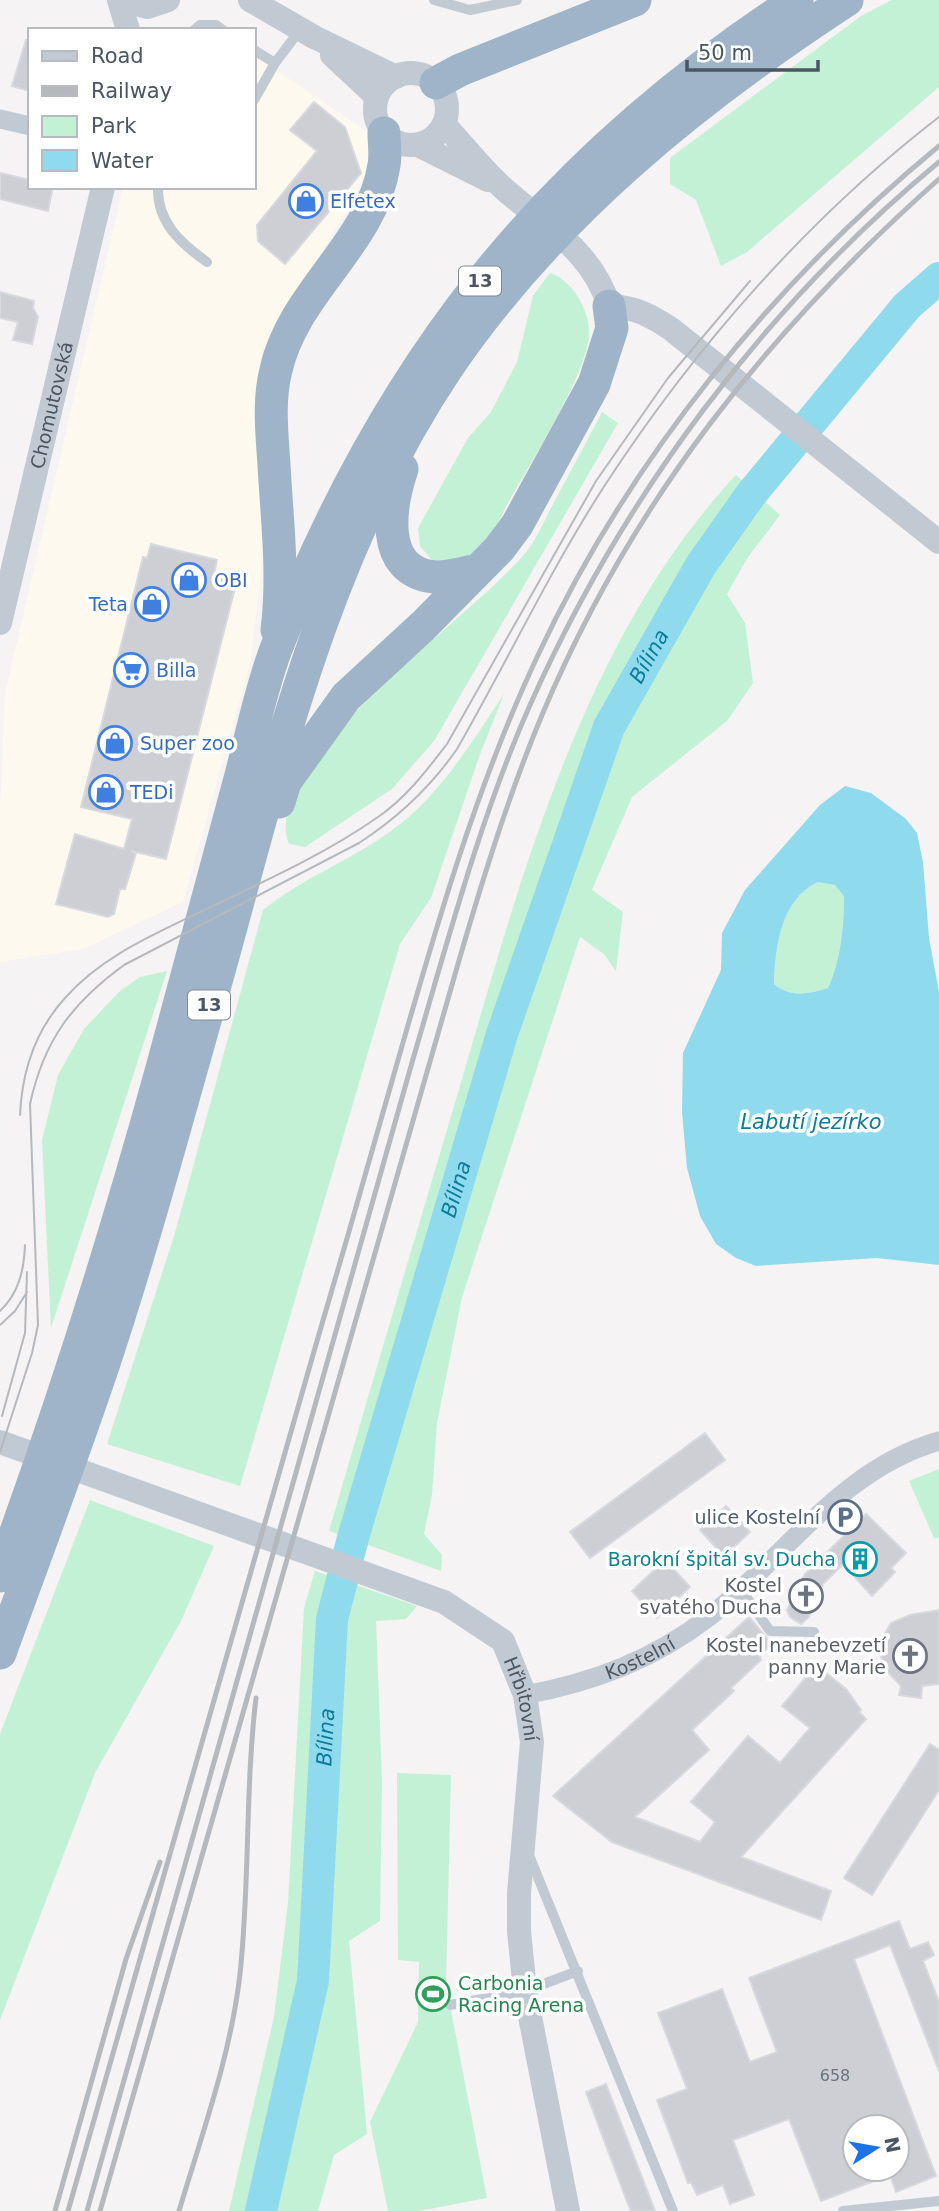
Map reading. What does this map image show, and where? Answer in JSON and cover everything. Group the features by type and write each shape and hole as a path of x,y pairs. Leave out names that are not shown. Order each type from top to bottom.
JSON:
{"highway":[{"path":"436,83 460,70 635,0"},
{"name":"13","path":"0,1576 39,1470 115,1236 275,652 352,482 424,356 495,262 592,159 668,94 744,35 797,0"},
{"name":"13","path":"0,1653 105,1359 313,639 374,494 445,370 519,275 615,174 686,113 760,57 847,0"},
{"path":"275,652 281,563 271,399 276,368 302,308 354,236 373,202 384,165 384,133"},
{"path":"215,985 285,782 346,697 423,626 499,549 517,524 594,384 612,328 609,306"},
{"path":"445,370 404,462 394,494 393,542 402,560 433,577 477,570"}],"street":[{"path":"121,0 139,6 160,3"},
{"path":"121,0 128,28"},
{"path":"246,1 396,77"},
{"path":"143,28 160,3"},
{"path":"307,34 377,97"},
{"path":"418,145 431,140 444,124 447,103 436,83 414,73 396,77 382,87 377,97 376,116 384,133 402,144 418,145 501,187"},
{"path":"0,120 28,126"},
{"path":"444,124 501,187 579,251 594,269 609,306 629,307 648,313 671,329 939,542"},
{"name":"Chomutovská","path":"1,610 103,189"},
{"name":"Kostelní","path":"525,1695 609,1674 640,1661 710,1616 841,1492 887,1461 939,1441"},
{"name":"Hřbitovní","path":"0,1442 444,1602 503,1641 525,1695 532,1742 519,1893 525,1991 568,2211"}],"lane":[{"path":"434,0 470,10 517,0"},
{"path":"196,28 200,25 216,25 220,28"},
{"path":"256,97 275,64 307,34"},
{"path":"256,51 275,64"},
{"path":"158,189 160,211 175,236 207,262"},
{"path":"740,1589 770,1631 814,1632"},
{"path":"524,1842 673,2211"},
{"path":"450,2005 525,1991 578,1971"},
{"path":"843,2211 939,2201"}],"shaded area":[{"path":"256,56 382,142 350,205 263,349 255,392 264,547 250,664 183,902 83,949 0,962 0,808 5,693 123,189 256,189"}],"green space":[{"path":"892,0 939,0 939,87 747,252 721,266 696,200 670,184 670,158 861,16"},
{"path":"550,273 573,289 583,307 589,326 586,353 568,396 488,540 468,556 437,566 420,546 418,528 468,438 491,412 517,362 533,296"},
{"path":"602,412 618,423 434,741 392,789 305,847 289,844 288,811 306,773 337,732 378,690 526,552"},
{"path":"736,475 780,515 748,557 727,594 745,623 753,683 727,721 632,797 592,890 623,912 616,971 604,954 580,937 462,1297 437,1423 432,1495 424,1534 442,1555 441,1571 329,1531 507,925 564,763 598,684 637,609 683,539"},
{"path":"504,694 479,757 431,898 400,944 240,1486 107,1444 175,1233 263,910 294,888 375,842 409,817 454,768"},
{"path":"818,882 835,885 844,895 839,954 828,988 793,993 774,984 782,926 796,900"},
{"path":"167,971 51,1328 42,1140 58,1075 84,1029 120,991 140,977"},
{"path":"939,1469 939,1538 934,1538 909,1481"},
{"path":"90,1500 214,1546 181,1621 95,1773 0,2020 0,1734"},
{"path":"315,1571 417,1606 406,1619 376,1621 382,1780 380,1921 349,1941 367,2134 334,2155 318,2211 229,2211 274,2017 288,1903 304,1608"},
{"name":"Carbonia Racing Arena","path":"397,1773 451,1775 446,1984 487,2198 419,2211 388,2211 370,2122 418,2022 419,1962 398,1960"}],"water":[{"name":"Labutí jezírko","path":"845,786 871,793 906,819 917,833 923,862 929,938 939,992 939,1265 877,1258 756,1266 736,1258 716,1244 700,1216 687,1168 682,1112 683,1053 721,970 722,933 745,890 820,805","holes":["818,882 835,885 844,896 843,919 839,954 828,988 800,994 780,988 774,984 776,955 788,912 796,900"]}],"building":[{"path":"26,40 28,40 28,90 12,86"},
{"path":"314,102 345,127 361,173 285,264 258,241 257,225 317,151 290,130"},
{"path":"0,173 28,180 28,189 53,189 48,211 0,199"},
{"path":"0,292 34,301 33,308 38,317 32,344 13,340 18,322 0,318"},
{"path":"151,544 217,560 214,574 237,580 166,859 131,851 136,853 125,889 120,889 114,914 108,917 56,904 75,834 124,849 132,819 81,807 143,557 147,558"},
{"path":"705,1433 725,1460 590,1558 570,1532"},
{"path":"726,1506 750,1532 724,1556 700,1530"},
{"name":"Barokní špitál sv. Ducha","path":"866,1514 906,1553 891,1568 895,1572 872,1596 843,1564 823,1584 809,1617 801,1624 790,1617 787,1610 805,1574"},
{"path":"665,1560 690,1587 657,1618 632,1591"},
{"name":"Kostel nanebevzetí panny Marie","path":"939,1610 939,1684 922,1686 921,1698 899,1695 901,1686 883,1667 879,1644 891,1623 910,1615"},
{"path":"749,1617 772,1644 760,1655 761,1660 731,1688 734,1691 692,1730 709,1750 635,1817 700,1842 715,1822 691,1802 748,1736 780,1763 810,1728 782,1706 816,1665 846,1689 866,1719 741,1857 831,1891 821,1920 612,1842 553,1796"},
{"path":"930,1744 939,1750 939,1790 872,1895 844,1878"},
{"path":"899,1921 910,1949 928,1942 934,1955 923,1961 939,2002 939,2071 890,1945 854,1959 936,2176 896,2192 893,2183 911,2183 911,2113 841,2113 841,2183 869,2183 821,2201 789,2119 733,2140 754,2195 730,2204 723,2185 697,2195 691,2182 688,2183 657,2100 687,2089 658,2013 722,1989 750,2062 777,2052 749,1978"},
{"path":"606,2084 655,2211 631,2211 626,2199 586,2092"}],"waterway":[{"name":"Bílina","path":"261,2211 313,1981 332,1619 353,1538 502,1034 609,727 701,565 752,493 907,306 939,278"}],"tram line":[{"path":"0,1452 32,1353 38,1325 30,1104 43,1061 63,1025 89,994 124,965 359,843 387,823 425,789 457,749 585,517 677,383 799,241 891,156 939,117"},
{"path":"20,1115 27,1067 38,1038 55,1011 78,984 109,960 142,941 334,845 388,809 416,783 447,744 596,481 668,378 750,281"},
{"path":"0,1311 12,1297 19,1281 25,1245"},
{"path":"2,1416 25,1333 27,1272"},
{"path":"0,1325 15,1311 27,1292"}],"railway":[{"path":"68,2211 422,978 455,868 493,760 515,707 575,582 616,512 711,378 763,315 819,256 878,199 939,146"},
{"path":"87,2211 439,969 480,835 512,748 567,628 608,553 703,410 757,343 814,279 875,219 939,162"},
{"path":"100,2211 469,926 508,805 542,715 578,637 618,562 662,492 710,424 762,359 817,297 876,237 939,179"},
{"path":"179,2211 215,2094 236,2004 243,1940 250,1767 256,1698"},
{"path":"55,2211 126,1959 160,1862"}],"place":[{"name":"Elfetex","path":"306,201"},
{"name":"OBI","path":"189,580"},
{"name":"Teta","path":"152,604"},
{"name":"Billa","path":"131,670"},
{"name":"Super zoo","path":"115,743"},
{"name":"TEDi","path":"106,792"},
{"name":"ulice Kostelní","path":"845,1517"},
{"name":"Barokní špitál sv. Ducha","path":"860,1559"},
{"name":"Kostel svatého Ducha","path":"806,1596"},
{"name":"Kostel nanebevzetí panny Marie","path":"910,1656"},
{"name":"Carbonia Racing Arena","path":"433,1994"}]}
